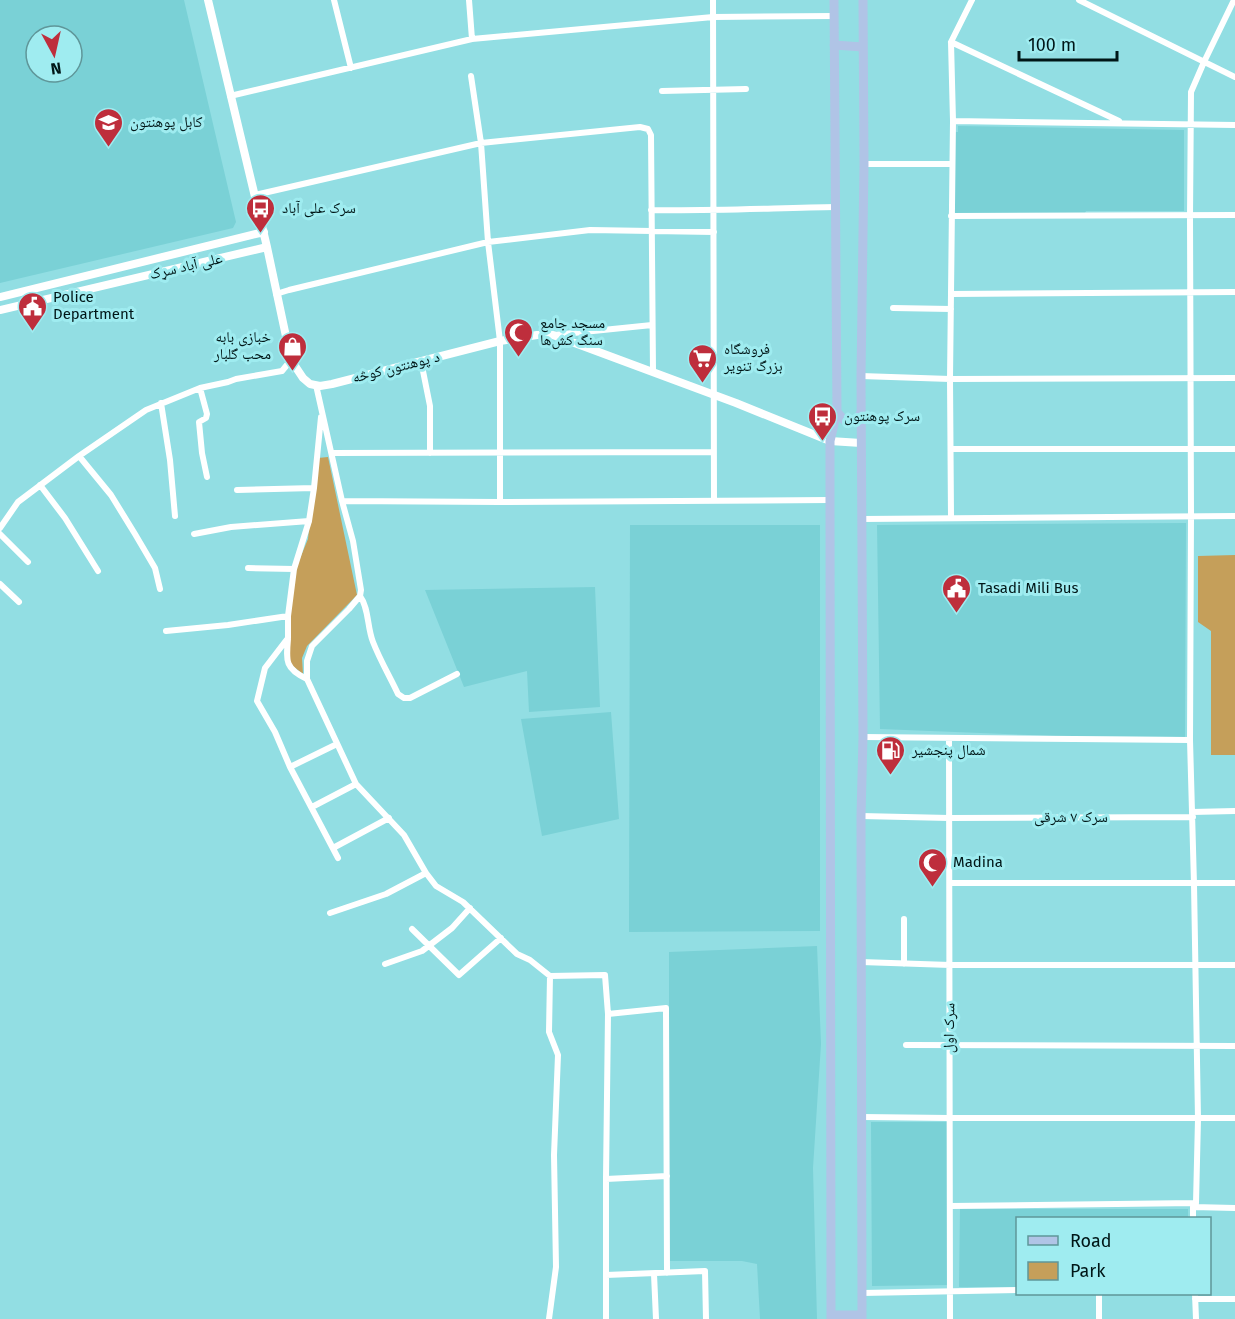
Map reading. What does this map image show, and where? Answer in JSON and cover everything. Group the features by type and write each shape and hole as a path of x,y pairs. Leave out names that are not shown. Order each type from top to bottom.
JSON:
{"main road":[{"path":"834,0 837,411 830,441 831,1317 862,1317 863,0"},
{"path":"834,45 863,47"},
{"path":"837,411 844,421 850,422 858,418 861,411"}],"street":[{"path":"208,0 264,232 291,360 303,378 310,384 316,385 353,541 361,590 360,596 349,609 312,646 307,661 307,679 356,784 404,835 436,886 463,902 517,954 530,960 550,976 606,975 608,1014 606,1319"},
{"path":"334,0 351,68"},
{"path":"469,0 472,39"},
{"path":"714,0 714,501"},
{"path":"951,517 953,122 951,42 972,0"},
{"path":"1079,0 1235,77"},
{"path":"1193,1217 1198,1119 1190,740 1191,92 1234,0"},
{"path":"230,96 472,39 713,17 834,16"},
{"path":"951,42 1123,123"},
{"path":"471,76 481,143 488,242 500,341 500,502"},
{"path":"662,91 746,89"},
{"path":"953,122 1235,125"},
{"path":"255,195 481,143 640,127 648,129 651,135 653,371"},
{"path":"864,164 952,164"},
{"path":"651,210 713,211 836,207"},
{"path":"951,216 1235,215"},
{"path":"276,294 488,242 590,230 714,232"},
{"path":"0,297 264,232"},
{"name":"علی آباد سړک","path":"0,310 267,247"},
{"path":"24,291 27,304"},
{"path":"951,294 1235,292"},
{"path":"893,308 951,309"},
{"path":"553,335 652,326"},
{"name":"د پوهنتون کوڅه","path":"316,385 332,384 500,341 553,335 653,371 830,441 861,443"},
{"path":"0,528 18,502 146,410 200,388 236,378 282,370 291,360"},
{"path":"421,361 429,406 430,453"},
{"path":"861,376 950,379 1235,378"},
{"path":"200,388 207,414 207,418 200,422 202,453 207,477"},
{"path":"161,403 170,459 175,516"},
{"path":"307,679 296,674 289,667 286,657 288,616 294,569 309,521 322,411"},
{"path":"951,449 1235,449"},
{"path":"332,453 713,452"},
{"path":"79,456 111,495 135,534 155,568 160,589"},
{"path":"40,485 66,518 98,571"},
{"path":"237,490 314,488"},
{"path":"342,501 830,500"},
{"path":"862,519 1235,516"},
{"path":"194,534 231,527 309,521"},
{"path":"0,534 28,562"},
{"path":"248,568 294,569"},
{"path":"0,584 19,602"},
{"path":"360,596 364,602 373,641 398,694 404,698 410,698 457,674"},
{"path":"166,631 228,626 288,616"},
{"path":"288,638 265,668 257,701 338,858"},
{"path":"863,737 1190,740"},
{"name":"سرک‌ اول","path":"949,738 950,1319"},
{"path":"290,767 337,744"},
{"path":"312,807 356,784"},
{"name":"سرک ۷ شرقی","path":"861,816 949,818 1192,815 1235,811"},
{"path":"333,848 388,818"},
{"path":"330,913 386,894 426,873"},
{"path":"951,883 1235,883"},
{"path":"385,964 422,951 452,928 470,908"},
{"path":"904,919 904,964"},
{"path":"412,929 459,975 501,938"},
{"path":"861,963 1235,965"},
{"path":"549,1319 556,1267 554,1155 558,1055 549,1032 550,976"},
{"path":"608,1014 666,1008 667,1273"},
{"path":"906,1046 1235,1046"},
{"path":"862,1117 1235,1118"},
{"path":"606,1179 667,1176"},
{"path":"951,1206 1195,1205 1235,1208"},
{"path":"606,1275 705,1270 706,1319"},
{"path":"654,1274 656,1319"},
{"path":"862,1293 1016,1290"},
{"path":"1099,1295 1099,1319"},
{"path":"1196,1319 1196,1296 1235,1299"}],"shaded area":[{"name":"کابل پوهنتون","path":"0,0 184,0 236,222 233,228 0,283"},
{"path":"958,126 1184,130 1184,211 954,213 954,132 958,132"},
{"path":"1186,523 1185,737 1055,736 880,729 877,525"},
{"path":"630,525 820,525 820,931 629,932"},
{"path":"595,587 600,707 529,712 527,671 464,687 425,590"},
{"path":"611,712 619,819 542,836 521,719"},
{"path":"817,946 821,1044 813,1168 817,1319 760,1319 757,1264 742,1261 669,1261 669,952"},
{"path":"871,1122 947,1122 948,1285 872,1286"},
{"path":"960,1209 1188,1209 1188,1217 1016,1217 1016,1287 959,1287"}],"green space":[{"path":"328,457 357,595 307,646 302,658 303,674 289,663 294,573 308,539 318,458"},
{"path":"1235,555 1235,755 1211,755 1211,631 1198,622 1198,556"}],"place":[{"name":"کابل پوهنتون","path":"109,148"},
{"name":"سرک علی آباد","path":"261,234"},
{"name":"Police Department","path":"32,332"},
{"name":"مسجد جامع سنگ کش‌ها","path":"519,358"},
{"name":"خبازی بابه محب گلبار","path":"292,372"},
{"name":"فروشگاه بزرگ تنویر","path":"703,384"},
{"name":"سرک پوهنتون","path":"823,442"},
{"name":"Tasadi Mili Bus","path":"957,614"},
{"name":"شمال پنجشیر","path":"891,776"},
{"name":"Madina","path":"932,888"}]}
